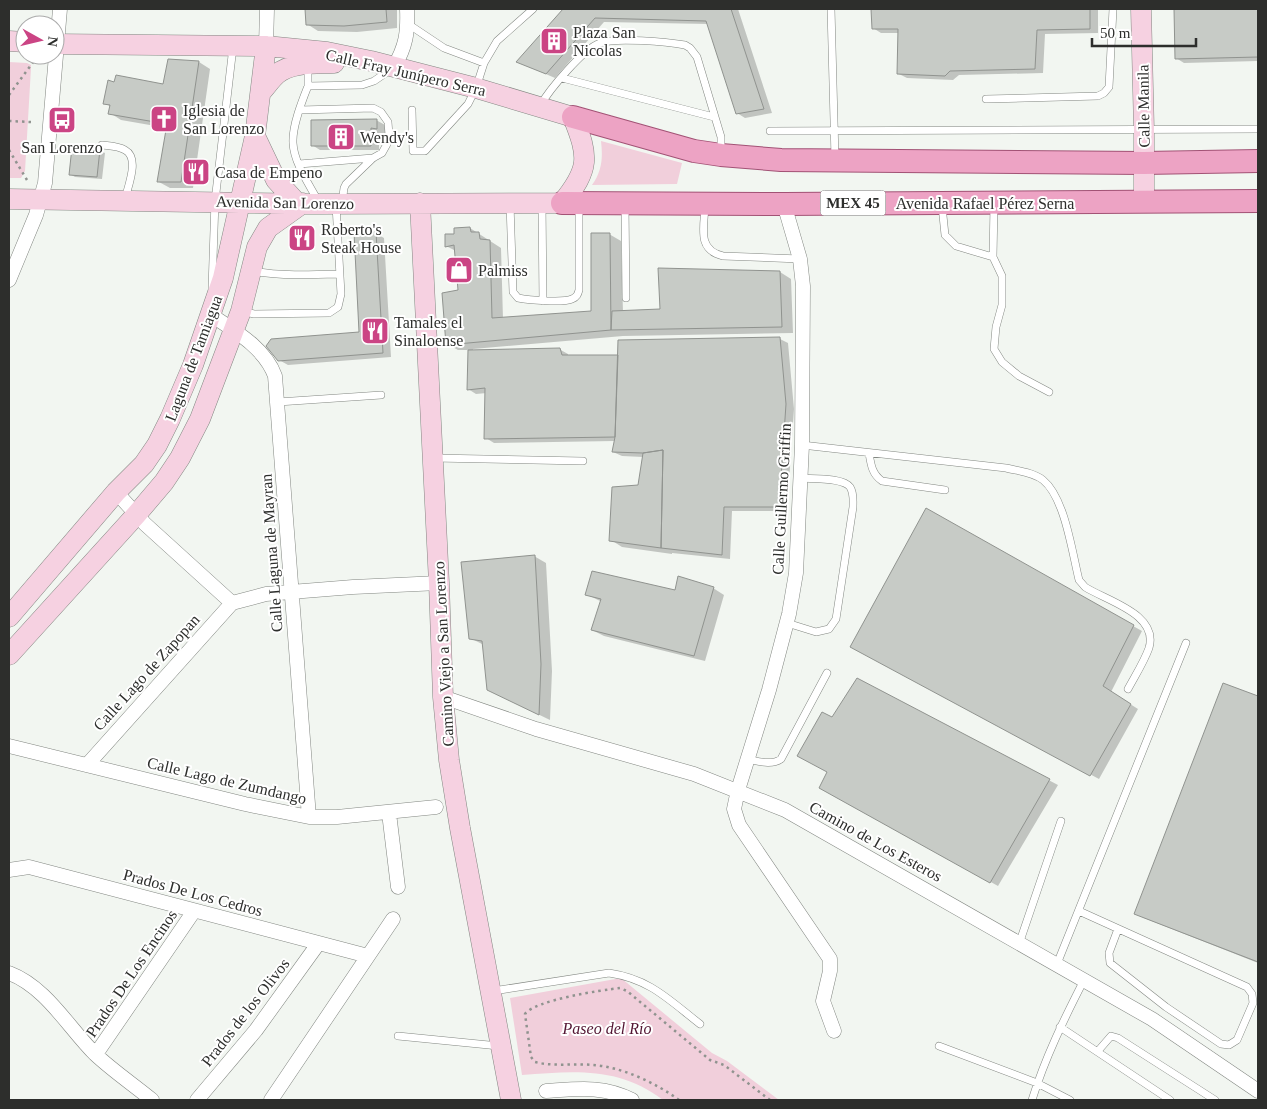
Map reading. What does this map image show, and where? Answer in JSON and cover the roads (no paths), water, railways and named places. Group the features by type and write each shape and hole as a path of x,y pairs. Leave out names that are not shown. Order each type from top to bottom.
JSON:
{"main road":[{"name":"Calle Manila","path":"1140,9 1144,202"},
{"name":"Calle Fray Junípero Serra","path":"65,44 266,46 327,52 371,61 476,88 573,117"},
{"name":"Laguna de Tamiagua","path":"10,614 116,492 144,464 157,445 193,365 224,278 255,136 266,46"},
{"path":"261,92 277,74 288,68 371,61"},
{"path":"573,117 694,151 781,160 1144,163 1258,161"},
{"path":"561,203 578,183 584,168 585,158 582,140 573,117"},
{"path":"255,136 276,180 319,203"},
{"name":"Avenida San Lorenzo","path":"9,199 319,203 561,203"},
{"name":"Avenida Rafael Pérez Serna","path":"561,203 784,204 1258,201"},
{"name":"Laguna de Tamiagua","path":"9,655 164,482 180,458 200,418 241,311 257,247 268,228 319,203"},
{"name":"Camino Viejo a San Lorenzo","path":"420,203 440,583 443,697 449,760 499,1046 511,1100"}],"street":[{"path":"266,46 267,9"},
{"path":"394,67 404,50 408,24 407,9"},
{"path":"9,280 41,199 46,177 55,65"},
{"name":"Calle Guillermo Griffin","path":"784,204 800,259 803,286 802,445 796,573 787,623 734,809 739,825 830,959 830,971 823,1001 834,1031"},
{"name":"Calle Laguna de Mayran","path":"211,316 234,330 265,357 272,367 275,376 308,817"},
{"path":"116,492 136,515 232,603 266,594 440,583"},
{"name":"Calle Lago de Zapopan","path":"86,765 232,603"},
{"name":"Camino de Los Esteros","path":"443,697 536,729 694,774 785,810 1152,1019 1258,1091"},
{"name":"Calle Lago de Zumdango","path":"12,747 236,802 308,817 337,817 436,807"},
{"path":"388,813 398,887"},
{"name":"Prados De Los Cedros","path":"9,870 29,867 368,956"},
{"name":"Prados De Los Encinos","path":"96,1054 194,911"},
{"path":"270,1100 393,919"},
{"name":"Prados de los Olivos","path":"197,1100 256,1030 318,944"},
{"path":"9,973 27,982 42,994 96,1054 152,1100"},
{"path":"546,1091 585,1088 605,1090 632,1100"}],"lane":[{"path":"412,110 413,151 425,151 468,104 476,88 484,63 498,41 533,9"},
{"path":"831,9 835,161"},
{"path":"986,99 1098,96 1104,93 1109,87 1110,78 1112,9"},
{"path":"408,24 444,48 484,63"},
{"path":"540,107 546,95 592,47 606,41 685,45 697,57 721,137 721,155"},
{"path":"211,316 215,201 233,46"},
{"path":"241,311 254,314 329,313 334,311 340,302 338,274 319,203 299,164 293,144 294,131 308,86 308,65"},
{"path":"308,86 362,85 374,82 394,67"},
{"path":"562,78 714,117"},
{"path":"300,110 373,108 382,112 388,122 389,135 382,153 373,158 344,188 319,203"},
{"path":"770,131 1258,129"},
{"path":"102,145 119,148 130,154 132,165 125,201"},
{"path":"299,164 373,158"},
{"path":"994,202 993,257 1002,276 1002,305 996,327 994,348 1002,362 1019,376 1049,392"},
{"path":"543,301 561,203"},
{"path":"510,204 513,292 518,298 543,301 574,299 579,290 561,203"},
{"path":"625,203 626,298"},
{"path":"706,203 705,240 706,246 714,254 800,259"},
{"path":"941,203 945,235 956,246 993,257"},
{"path":"251,270 265,273 302,275 338,274"},
{"path":"278,402 382,395"},
{"path":"802,445 1006,468 1042,478 1058,498 1079,580 1085,587 1133,612 1146,624 1150,634 1149,646 1128,689"},
{"path":"869,453 873,472 876,478 882,482 945,490"},
{"path":"434,458 583,461"},
{"path":"787,623 816,632 829,629 836,619 853,507 853,495 850,487 845,483 836,480 800,478"},
{"path":"1058,964 1186,642"},
{"path":"747,759 769,763 777,762 781,759 827,673"},
{"path":"1019,944 1061,821"},
{"path":"1079,911 1247,987 1252,994 1252,1003 1237,1040 1229,1045 1221,1044 1166,1007 1110,963 1108,953 1118,929"},
{"path":"490,991 609,973 622,975 634,978 650,986 700,1024"},
{"path":"1032,1100 1060,1027 1084,979"},
{"path":"1060,1027 1170,1100"},
{"path":"398,1036 499,1046"},
{"path":"1098,1051 1110,1036 1118,1038 1215,1100"},
{"path":"939,1046 1037,1083 1070,1100"}],"place":[{"name":"Plaza San Nicolas","path":"554,41"},
{"name":"Iglesia de San Lorenzo","path":"164,119"},
{"name":"San Lorenzo","path":"62,120"},
{"name":"Wendy's","path":"341,137"},
{"name":"Casa de Empeno","path":"196,172"},
{"name":"Roberto's Steak House","path":"302,238"},
{"name":"Palmiss","path":"459,270"},
{"name":"Tamales el Sinaloense","path":"375,331"}],"park label":[{"name":"Paseo del Río","path":"607,1028"}]}
